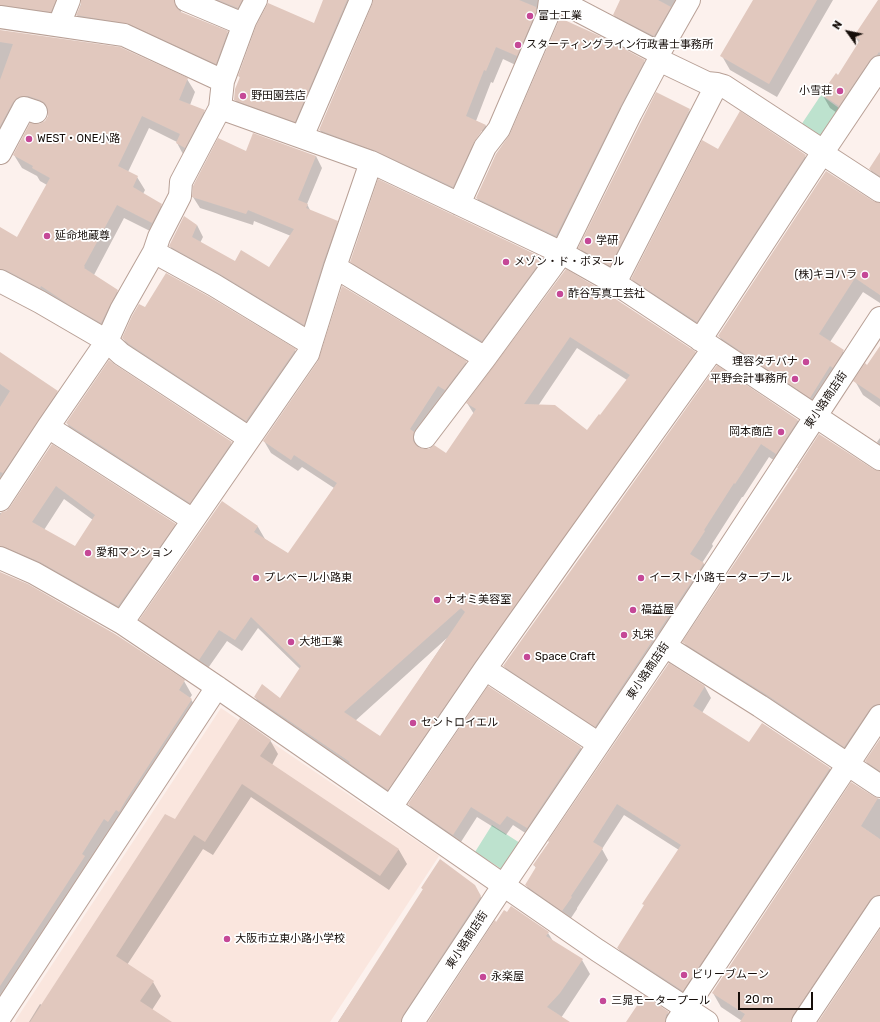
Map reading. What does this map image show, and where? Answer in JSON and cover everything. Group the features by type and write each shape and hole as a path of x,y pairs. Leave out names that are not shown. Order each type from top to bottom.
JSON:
{"street":[{"path":"58,25 69,0"},
{"path":"186,0 238,22 245,22"},
{"path":"0,500 107,341 121,310 154,252 159,237 180,196 181,182 220,108 223,81 245,22 256,0"},
{"path":"302,138 361,0"},
{"path":"459,204 485,147 499,128 548,15 550,0"},
{"path":"558,0 707,83 724,86 817,147 831,159 880,191"},
{"path":"425,437 486,358 562,253 659,57 689,0"},
{"path":"0,16 124,35 223,81"},
{"path":"391,807 484,669 567,553 706,345 823,152 880,67"},
{"path":"615,283 717,84"},
{"path":"0,153 24,108 36,112"},
{"path":"220,108 371,162 562,253 615,283 706,345 816,415 880,459"},
{"path":"122,623 308,354 335,267 371,162"},
{"path":"154,252 214,285 312,344"},
{"path":"335,267 486,358"},
{"path":"0,281 40,302 107,341 121,354 249,438"},
{"name":"東小路商店街","path":"413,1022 665,646 880,318"},
{"path":"48,427 193,520"},
{"path":"0,558 34,573 122,623 597,950 681,1015 707,1022"},
{"path":"665,646 760,706 880,786"},
{"path":"484,669 599,744"},
{"path":"0,1017 217,687"},
{"path":"681,1015 880,716"},
{"path":"803,1022 880,907"}],"shaded area":[{"name":"大阪市立東小路小学校","path":"221,708 439,856 330,1022 16,1022 15,1021"}],"green space":[{"path":"821,95 843,111 821,143 799,128"},
{"path":"492,825 520,843 503,870 475,852"}],"building":[{"path":"0,0 56,0 51,12 0,5"},
{"path":"81,0 174,0 176,7 181,12 228,31 216,64 129,24 76,15 81,5"},
{"path":"218,0 242,0 238,8"},
{"path":"323,0 347,0 295,122 234,100 235,89 240,77 238,76 256,26 268,3 314,23"},
{"path":"373,0 519,0 536,7 536,12 517,56 496,47 486,71 484,70 466,116 486,125 474,142 453,187 376,151 319,130"},
{"path":"620,0 658,0 671,7 654,36 613,15"},
{"path":"753,0 817,0 769,84 720,56"},
{"path":"878,0 880,0 880,53 879,52 870,60 839,106 821,94 836,73 838,75 860,40 854,36"},
{"path":"560,18 602,37 645,60 556,236 476,198 496,154 510,134"},
{"path":"0,30 120,47 188,78 179,100 205,110 185,148 176,143 180,134 142,116 118,166 138,176 133,187 162,204 152,223 117,205 84,266 84,268 118,290 101,323 71,306 41,286 40,288 6,270 0,269 0,227 17,237 50,178 32,168 33,166 13,155 30,123 39,124 45,121 48,116 48,109 45,103 28,96 17,98 13,102 0,126 0,80 13,44 0,42"},
{"path":"656,92 690,109 610,266 578,248"},
{"path":"740,111 806,155 697,322 631,279 702,140 718,149"},
{"path":"253,133 316,156 298,200 308,204 306,208 338,221 323,263 304,325 220,274 169,246 184,216 197,225 192,237 235,261 241,250 269,267 294,229 248,210 246,214 192,197 193,186 218,138 246,151"},
{"path":"880,152 880,176 869,169"},
{"path":"826,171 873,201 880,203 880,295 855,278 819,334 844,350 833,368 830,366 810,398 718,336"},
{"path":"378,179 543,258 482,341 350,262"},
{"path":"566,269 608,294 696,352 475,662 388,790 349,763 350,762 254,697 262,684 280,698 301,666 251,617 235,640 219,630 199,660 139,620 222,501 258,526 254,532 288,553 337,483 294,455 291,460 263,441 318,361 342,286 467,361 445,390 438,386 410,429 414,432 413,441 418,447 429,449 434,445 446,453 476,409 466,403","holes":["570,337 630,375 587,430 555,405 524,404","461,608 465,612 380,736 344,712"]},
{"path":"166,273 208,296 296,349 246,421 122,338 139,304 145,307"},
{"path":"880,346 880,399 853,381 865,363 867,365"},
{"path":"0,352 58,391 3,473 0,472 0,407 10,391 0,384"},
{"path":"109,360 232,442 190,503 66,423"},
{"path":"717,365 798,420 776,454 761,444 735,484 734,483 690,554 704,563 595,727 503,666"},
{"path":"819,434 873,469 880,471 880,704 874,705 870,709 844,747 767,695 682,642"},
{"path":"52,444 176,524 118,606 40,562 0,546 0,515 10,507","holes":["56,486 95,515 75,546 32,522"]},
{"path":"0,572 28,584 115,634 185,680 179,690 192,699 119,812 116,810 108,822 104,819 82,854 85,856 0,986"},
{"path":"669,663 705,686 693,706 749,742 762,723 830,768 683,991 617,948 644,905 642,904 681,845 617,804 593,842 603,848 562,911 525,885 536,867 533,865 549,842 548,841"},
{"path":"488,686 581,747 527,828 507,816 500,825 471,807 453,835 408,804"},
{"path":"240,718 271,740 260,756 399,849 380,876 242,784 205,842 194,835 116,956 154,981 140,1001 172,1022 30,1022 165,814 175,819"},
{"path":"880,739 880,771 865,761"},
{"path":"851,782 878,798 861,826 880,839 880,895 874,896 870,900 793,1015 791,1022 740,1022 745,1014 712,993"},
{"path":"440,859 475,885 481,896 403,1015 401,1022 338,1022 423,889 421,888"},
{"path":"511,906 549,932 546,936 583,959 560,993 547,1007 570,1022 428,1022 495,920 496,922 504,910 507,912"},
{"path":"880,929 880,1022 818,1022"},
{"path":"644,995 669,1012 666,1015 665,1022 626,1022"}],"place":[{"name":"富士工業","path":"530,16"},
{"name":"スターティングライン行政書士事務所","path":"518,45"},
{"name":"小雪荘","path":"840,91"},
{"name":"野田園芸店","path":"243,96"},
{"name":"WEST・ONE小路","path":"29,139"},
{"name":"延命地蔵尊","path":"47,236"},
{"name":"学研","path":"588,241"},
{"name":"メゾン・ド・ボヌール","path":"506,262"},
{"name":"(株)キヨハラ","path":"865,275"},
{"name":"酢谷写真工芸社","path":"560,294"},
{"name":"理容タチバナ","path":"806,362"},
{"name":"平野会計事務所","path":"795,379"},
{"name":"岡本商店","path":"781,432"},
{"name":"愛和マンション","path":"88,553"},
{"name":"プレベール小路東","path":"256,578"},
{"name":"イースト小路モータープール","path":"641,578"},
{"name":"ナオミ美容室","path":"437,600"},
{"name":"福益屋","path":"633,610"},
{"name":"丸栄","path":"624,635"},
{"name":"大地工業","path":"291,642"},
{"name":"Space Craft","path":"527,657"},
{"name":"セントロイエル","path":"413,723"},
{"name":"大阪市立東小路小学校","path":"227,939"},
{"name":"ビリーブムーン","path":"684,975"},
{"name":"永楽屋","path":"483,977"},
{"name":"三晁モータープール","path":"603,1001"}]}
